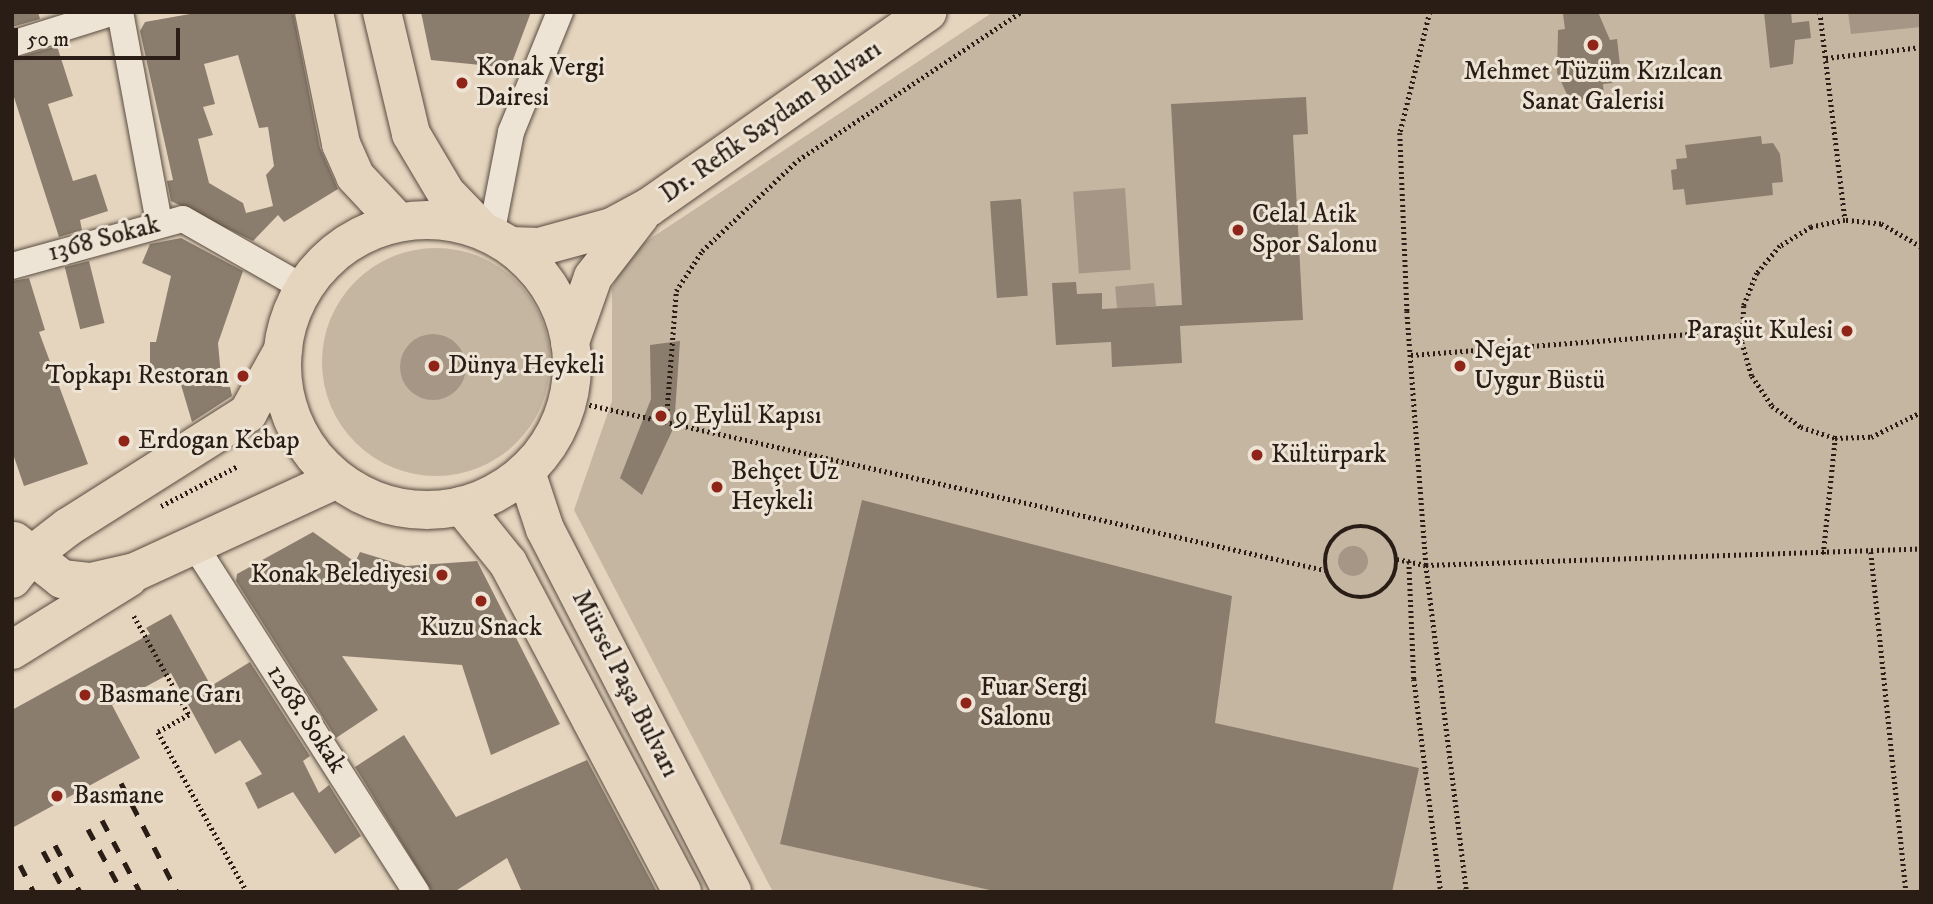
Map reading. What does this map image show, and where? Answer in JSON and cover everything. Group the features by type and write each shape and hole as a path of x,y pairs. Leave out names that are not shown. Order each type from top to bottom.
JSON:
{"main road":[{"path":"314,12 341,144 355,176 398,222"},
{"path":"382,12 411,134 446,193 550,288 570,342"},
{"name":"Dr. Refik Saydam Bulvarı","path":"649,207 927,12"},
{"path":"18,559 248,414 283,350 304,288 329,257 361,235 398,222 431,219 539,247 612,227 649,207"},
{"path":"283,350 286,398 300,432 337,479 396,508 462,506 526,472 552,439 568,400 570,342 611,246 649,207"},
{"name":"Mürsel Paşa Bulvarı","path":"526,472 545,529 733,892"},
{"path":"12,650 135,572 337,479"},
{"name":"Mürsel Paşa Bulvarı","path":"462,506 508,563 682,892"},
{"path":"18,559 62,579 91,582 135,572"}],"street":[{"path":"12,44 114,12"},
{"path":"120,12 159,222"},
{"path":"494,236 511,132 560,12"},
{"name":"1368 Sokak","path":"12,266 159,222 183,219 304,288"},
{"name":"1268. Sokak","path":"195,546 416,892"}],"path":[{"path":"666,422 676,290 702,251 798,160 1021,12"},
{"path":"1430,12 1400,133 1411,355 1426,565 1467,892"},
{"path":"1820,12 1845,220"},
{"path":"1826,58 1921,47"},
{"path":"1921,247 1914,240 1881,224 1845,220 1811,227 1780,246 1757,273 1742,330 1752,376 1772,406 1801,427 1835,438 1871,437 1921,412"},
{"path":"1914,240 1921,237"},
{"path":"1411,355 1742,330"},
{"path":"568,400 1325,570 1345,595 1367,598 1386,589 1397,559 1383,533 1355,525 1330,541 1325,570"},
{"path":"1823,554 1835,438"},
{"path":"1397,559 1426,565 1921,549"},
{"path":"1871,552 1906,892"},
{"path":"1409,561 1414,679 1441,892"},
{"path":"134,616 189,715 158,732 247,892"}],"shaded area":[{"name":"Kültürpark","path":"993,12 1921,12 1921,892 773,892 574,510 612,401 612,289 627,254"},
{"path":"1848,12 1921,12 1921,27 1851,34"},
{"path":"1125,188 1131,270 1079,273 1073,192"},
{"path":"436,248 458,250 480,257 499,267 524,290 545,329 550,362 548,384 541,406 531,425 508,450 469,471 436,476 414,474 392,467 373,457 348,434 327,395 322,362 324,340 331,318 341,299 364,274 403,253"},
{"path":"1154,283 1156,306 1117,309 1115,286"},
{"path":"427,334 439,334 451,339 461,349 466,367 464,380 451,395 439,400 427,400 415,395 405,385 400,373 400,361 405,349 415,339"},
{"path":"1353,546 1364,550 1368,561 1364,572 1353,576 1342,572 1338,561 1342,550"}],"building":[{"path":"12,12 38,12 40,19 12,27"},
{"path":"201,12 293,12 320,148 338,189 284,222 278,215 253,241 171,201 167,181 173,180 140,31 145,22","holes":["238,55 259,128 268,127 274,166 266,175 273,206 246,213 243,203 209,183 198,139 213,135 203,107 215,104 204,64"]},
{"path":"421,12 531,12 510,68 431,60"},
{"path":"1598,12 1610,40 1617,39 1620,65 1611,66 1613,83 1603,84 1604,97 1570,101 1557,73 1558,30 1565,29 1563,14"},
{"path":"1764,12 1791,12 1792,23 1809,21 1811,38 1795,40 1793,64 1770,68"},
{"path":"57,46 73,96 48,104 73,181 96,174 108,211 80,220 82,230 59,237 12,91 12,59"},
{"name":"Celal Atik Spor Salonu","path":"1306,97 1308,134 1293,135 1303,320 1180,326 1182,363 1112,367 1111,342 1056,345 1052,283 1076,282 1077,294 1102,293 1102,309 1182,305 1171,104"},
{"path":"1761,136 1762,144 1773,143 1780,154 1783,182 1772,183 1773,195 1686,205 1684,189 1673,190 1671,170 1677,169 1676,159 1687,158 1685,145"},
{"path":"1021,199 1028,296 997,298 990,201"},
{"path":"181,238 243,271 218,343 222,387 230,387 232,396 192,422 179,378 150,377 150,342 156,342 171,276 142,263 150,244"},
{"path":"89,261 104,323 80,329 65,267"},
{"path":"29,278 45,330 39,332 88,464 24,486 12,451 12,281"},
{"name":"9 Eylül Kapısı","path":"680,341 674,427 642,495 620,478 651,399 650,345"},
{"name":"Fuar Sergi Salonu","path":"862,500 1232,596 1215,723 1419,768 1392,892 999,892 780,844"},
{"path":"313,532 355,562 360,552 406,566 477,561 560,724 491,755 462,665 342,656 378,710 336,738 236,581 237,574"},
{"path":"171,614 211,686 250,662 310,756 303,761 319,793 329,785 361,836 335,854 293,792 258,809 245,783 262,774 240,740 215,754 171,673 112,705 140,758 12,828 12,710 150,634 146,628"},
{"path":"404,735 456,817 587,760 657,892 522,892 507,858 454,892 432,892 355,767"}],"railway":[{"path":"121,783 177,892"},
{"path":"102,820 140,892"},
{"path":"88,829 122,892"},
{"path":"55,845 80,892"},
{"path":"43,851 65,892"},
{"path":"20,865 34,892"}],"place":[{"name":"Mehmet Tüzüm Kızılcan Sanat Galerisi","path":"1593,45"},
{"name":"Konak Vergi Dairesi","path":"462,83"},
{"name":"Celal Atik Spor Salonu","path":"1238,230"},
{"name":"Paraşüt Kulesi","path":"1847,331"},
{"name":"Dünya Heykeli","path":"434,366"},
{"name":"Nejat Uygur Büstü","path":"1460,366"},
{"name":"Topkapı Restoran","path":"243,376"},
{"name":"9 Eylül Kapısı","path":"661,416"},
{"name":"Erdogan Kebap","path":"124,441"},
{"name":"Kültürpark","path":"1257,455"},
{"name":"Behçet Uz Heykeli","path":"717,487"},
{"name":"Konak Belediyesi","path":"442,575"},
{"name":"Kuzu Snack","path":"481,601"},
{"name":"Basmane Garı","path":"85,695"},
{"name":"Fuar Sergi Salonu","path":"966,703"},
{"name":"Basmane","path":"57,796"}]}
